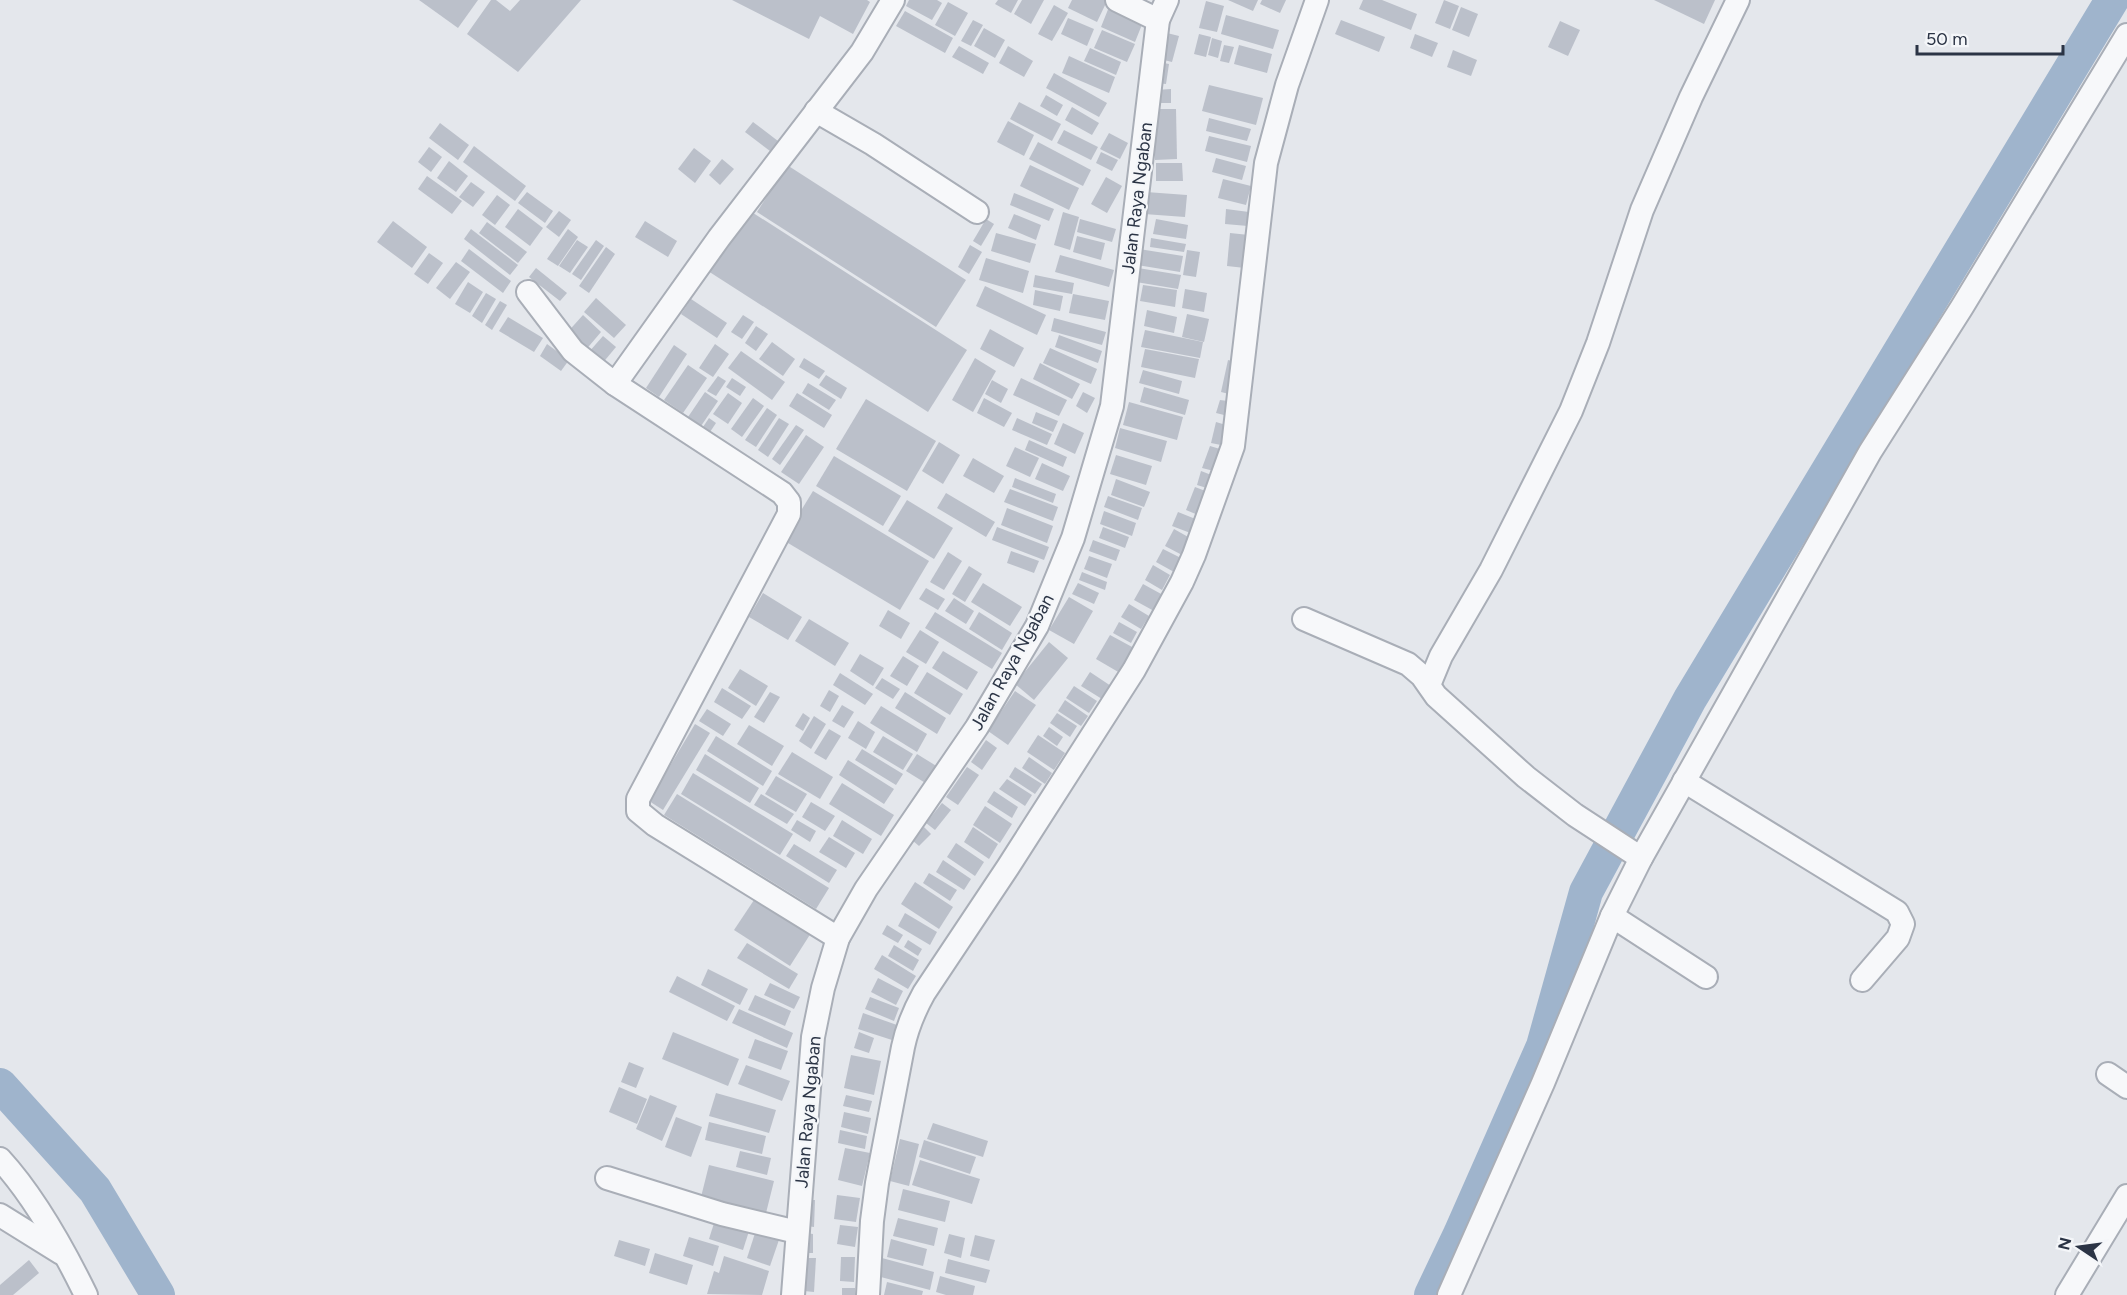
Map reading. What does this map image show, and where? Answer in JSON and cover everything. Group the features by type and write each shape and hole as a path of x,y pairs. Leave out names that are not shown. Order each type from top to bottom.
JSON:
{"street":[{"path":"615,384 719,238 862,52 893,0"},
{"path":"1117,0 1162,10"},
{"path":"868,1295 872,1221 877,1183 903,1047 915,1010 1134,670 1186,573 1233,446 1266,163 1287,86 1317,0"},
{"path":"1429,685 1441,656 1491,570 1571,411 1598,343 1642,210 1691,97 1738,0"},
{"name":"Jalan Raya Ngaban","path":"793,1295 813,1037 823,988 838,938 866,890 977,727 1037,626 1073,538 1112,406 1162,10"},
{"path":"1449,1295 1543,1083 1612,916 1641,858 1870,452 1962,307 2127,35"},
{"path":"816,111 873,144 977,212"},
{"path":"528,292 573,351 615,384 782,494 789,502 789,514 638,799 638,811 655,825 838,938"},
{"path":"1304,618 1416,669 1436,696 1526,777 1575,815 1641,858"},
{"path":"1684,781 1897,912 1903,924 1898,938 1862,980"},
{"path":"1612,916 1706,977"},
{"path":"2108,1074 2127,1087"},
{"path":"0,1159 35,1207 67,1257 86,1295"},
{"path":"608,1178 722,1214 797,1232"},
{"path":"2067,1295 2127,1196"},
{"path":"0,1215 67,1257"}],"building":[{"path":"419,0 478,0 458,28"},
{"path":"491,0 496,0 510,11 520,0 581,0 518,72 467,34"},
{"path":"732,0 867,0 870,2 853,34 820,16 809,39"},
{"path":"909,0 937,0 942,3 932,20 906,6"},
{"path":"998,0 1018,0 1011,13 995,4"},
{"path":"1022,0 1044,0 1031,24 1014,14"},
{"path":"1072,0 1107,1 1097,22 1068,8"},
{"path":"1228,0 1258,0 1253,11"},
{"path":"1262,0 1286,0 1280,13 1260,4"},
{"path":"1363,0 1382,0 1417,14 1411,30 1359,9"},
{"path":"1444,0 1459,6 1450,29 1435,23"},
{"path":"1654,0 1715,0 1704,24"},
{"path":"1206,1 1224,6 1217,32 1199,28"},
{"path":"948,2 968,13 955,36 935,25"},
{"path":"1054,5 1068,13 1052,41 1038,34"},
{"path":"1109,7 1143,22 1135,42 1101,27"},
{"path":"1461,7 1478,14 1469,37 1452,30"},
{"path":"905,11 953,38 945,53 896,26"},
{"path":"1226,15 1279,30 1273,49 1221,34"},
{"path":"1068,18 1094,29 1087,46 1061,34"},
{"path":"973,20 983,25 971,46 961,41"},
{"path":"1341,20 1385,37 1379,52 1335,34"},
{"path":"1560,21 1580,30 1568,56 1548,47"},
{"path":"984,28 1005,40 995,58 974,46"},
{"path":"1102,30 1135,44 1127,62 1094,48"},
{"path":"1167,33 1179,36 1172,62 1160,59"},
{"path":"1199,34 1211,37 1206,57 1194,54"},
{"path":"1415,34 1438,43 1432,57 1410,48"},
{"path":"1212,38 1222,41 1218,58 1208,55"},
{"path":"1224,45 1234,47 1229,63 1220,61"},
{"path":"1239,45 1272,54 1267,73 1234,64"},
{"path":"959,46 989,63 983,74 952,57"},
{"path":"1008,46 1033,61 1024,77 999,63"},
{"path":"1090,48 1121,62 1116,75 1084,61"},
{"path":"1453,50 1477,60 1471,76 1447,67"},
{"path":"1069,56 1115,77 1109,93 1062,73"},
{"path":"1159,62 1169,64 1166,84 1156,83"},
{"path":"1054,73 1107,103 1099,117 1046,88"},
{"path":"1209,85 1263,98 1256,125 1202,111"},
{"path":"1171,89 1171,103 1157,103 1156,90"},
{"path":"1046,95 1063,105 1057,116 1040,106"},
{"path":"1019,102 1061,124 1052,141 1010,119"},
{"path":"1072,107 1099,123 1092,135 1065,120"},
{"path":"1154,109 1176,109 1177,159 1155,160"},
{"path":"1209,118 1251,129 1247,141 1206,131"},
{"path":"1008,121 1034,135 1024,156 997,142"},
{"path":"753,122 778,141 770,151 745,132"},
{"path":"440,123 469,145 458,160 429,138"},
{"path":"1064,130 1098,147 1091,160 1057,143"},
{"path":"1109,133 1128,143 1120,159 1100,149"},
{"path":"1209,136 1251,146 1247,162 1205,151"},
{"path":"1038,142 1091,170 1083,186 1029,159"},
{"path":"474,146 526,186 515,201 463,162"},
{"path":"429,147 442,157 431,172 418,162"},
{"path":"694,148 711,161 695,183 678,169"},
{"path":"1101,152 1118,160 1112,171 1096,163"},
{"path":"1216,158 1246,166 1242,180 1212,172"},
{"path":"722,159 734,169 720,185 709,175"},
{"path":"449,161 468,176 456,192 437,178"},
{"path":"1156,163 1182,163 1183,181 1156,181"},
{"path":"787,165 966,280 936,327 757,212"},
{"path":"1030,165 1079,188 1069,210 1020,186"},
{"path":"427,176 462,201 452,214 418,189"},
{"path":"1106,177 1122,186 1107,213 1091,204"},
{"path":"1223,179 1251,186 1246,205 1218,198"},
{"path":"471,182 485,192 473,207 459,197"},
{"path":"527,192 553,211 545,223 518,203"},
{"path":"1146,192 1187,195 1185,217 1144,214"},
{"path":"1014,193 1054,209 1049,221 1010,205"},
{"path":"497,195 510,205 495,225 482,215"},
{"path":"518,209 543,228 530,246 505,227"},
{"path":"747,209 967,350 928,412 708,271"},
{"path":"1226,209 1249,212 1248,226 1225,224"},
{"path":"559,211 571,220 559,237 546,227"},
{"path":"1063,212 1079,217 1070,250 1054,245"},
{"path":"1014,214 1041,225 1036,240 1008,228"},
{"path":"986,219 994,224 981,246 973,241"},
{"path":"1080,219 1116,229 1112,242 1077,232"},
{"path":"1156,219 1188,225 1186,239 1153,234"},
{"path":"393,221 427,247 412,268 377,242"},
{"path":"645,221 677,241 668,257 635,237"},
{"path":"487,222 527,252 518,263 479,233"},
{"path":"471,229 518,265 510,275 464,239"},
{"path":"568,229 578,237 558,266 547,259"},
{"path":"996,233 1036,244 1030,263 991,251"},
{"path":"1230,233 1249,235 1245,268 1227,266"},
{"path":"1077,236 1105,243 1101,260 1073,252"},
{"path":"1151,238 1186,244 1184,252 1150,247"},
{"path":"577,240 588,247 570,273 559,266"},
{"path":"596,240 604,246 581,280 572,274"},
{"path":"970,245 982,252 969,274 958,267"},
{"path":"606,247 615,254 589,293 579,286"},
{"path":"469,249 511,281 503,293 461,261"},
{"path":"1139,249 1183,256 1180,272 1137,265"},
{"path":"1187,250 1200,252 1196,277 1183,275"},
{"path":"429,253 443,263 428,284 414,274"},
{"path":"1060,255 1114,270 1109,287 1055,272"},
{"path":"986,258 1029,271 1023,293 979,280"},
{"path":"456,262 470,272 450,299 436,288"},
{"path":"536,268 567,293 560,301 529,277"},
{"path":"1138,268 1181,275 1178,289 1136,282"},
{"path":"1035,275 1074,283 1072,294 1033,287"},
{"path":"468,282 483,292 470,313 455,304"},
{"path":"1143,285 1177,290 1175,307 1140,301"},
{"path":"985,286 1046,315 1037,335 976,306"},
{"path":"1185,289 1207,293 1204,312 1182,308"},
{"path":"1035,290 1063,296 1060,311 1033,305"},
{"path":"486,293 496,299 482,323 472,316"},
{"path":"1073,294 1109,301 1105,320 1069,313"},
{"path":"596,298 626,325 614,338 584,312"},
{"path":"691,299 727,323 717,338 681,314"},
{"path":"500,301 507,305 492,330 485,325"},
{"path":"1147,310 1177,317 1174,333 1144,326"},
{"path":"1187,314 1209,319 1204,342 1182,337"},
{"path":"583,315 601,332 584,352 565,335"},
{"path":"743,315 754,322 742,339 731,332"},
{"path":"508,317 543,338 534,352 499,331"},
{"path":"1054,318 1106,332 1102,345 1051,331"},
{"path":"756,326 768,334 756,351 745,343"},
{"path":"990,329 1024,348 1014,367 980,349"},
{"path":"1145,330 1203,342 1200,358 1141,347"},
{"path":"1059,335 1102,351 1098,363 1055,347"},
{"path":"603,336 616,347 601,365 588,353"},
{"path":"772,342 795,359 783,376 759,359"},
{"path":"547,344 569,360 561,371 540,356"},
{"path":"715,344 729,354 713,377 699,368"},
{"path":"674,345 687,354 659,397 646,388"},
{"path":"1050,348 1097,369 1091,384 1043,363"},
{"path":"1145,349 1199,359 1195,378 1141,367"},
{"path":"741,351 785,382 772,400 728,368"},
{"path":"804,358 825,371 819,379 799,367"},
{"path":"975,358 996,371 973,412 952,400"},
{"path":"1228,360 1236,362 1229,394 1221,392"},
{"path":"1040,363 1080,384 1072,399 1033,379"},
{"path":"688,365 707,378 683,413 664,400"},
{"path":"1143,370 1182,381 1179,394 1139,383"},
{"path":"826,375 847,388 841,399 819,385"},
{"path":"718,376 726,381 716,396 707,391"},
{"path":"732,378 746,387 740,396 726,387"},
{"path":"1021,378 1067,400 1059,416 1013,395"},
{"path":"992,380 1008,389 1001,403 985,394"},
{"path":"808,383 836,400 829,410 802,393"},
{"path":"1144,387 1189,400 1185,415 1140,402"},
{"path":"705,392 718,401 699,429 686,420"},
{"path":"1083,392 1095,398 1087,413 1076,406"},
{"path":"728,393 742,403 728,424 713,414"},
{"path":"797,393 832,415 824,428 789,406"},
{"path":"753,398 764,406 742,437 731,429"},
{"path":"984,398 1012,413 1004,427 977,413"},
{"path":"866,399 936,441 907,491 836,449"},
{"path":"1220,400 1228,401 1224,415 1216,413"},
{"path":"1129,402 1183,417 1177,440 1123,425"},
{"path":"767,408 777,415 756,447 745,440"},
{"path":"1036,412 1058,421 1053,432 1032,423"},
{"path":"709,418 716,423 710,432 703,427"},
{"path":"779,418 789,424 768,457 758,450"},
{"path":"1017,418 1052,434 1047,445 1012,430"},
{"path":"1216,422 1226,425 1221,445 1211,443"},
{"path":"1063,423 1084,433 1075,454 1054,444"},
{"path":"796,425 804,430 780,465 772,459"},
{"path":"1120,428 1167,441 1161,462 1115,448"},
{"path":"806,435 824,447 799,484 781,472"},
{"path":"1029,440 1067,457 1063,467 1025,450"},
{"path":"939,442 960,455 943,484 922,471"},
{"path":"1210,446 1220,449 1214,471 1202,468"},
{"path":"1015,447 1039,458 1030,477 1006,466"},
{"path":"1116,455 1152,466 1146,485 1110,474"},
{"path":"834,456 901,496 883,526 816,486"},
{"path":"973,458 1004,476 994,493 963,476"},
{"path":"1042,463 1070,476 1063,491 1035,479"},
{"path":"1201,471 1214,476 1210,489 1197,485"},
{"path":"1015,478 1056,494 1053,503 1012,487"},
{"path":"1116,479 1150,492 1144,507 1111,495"},
{"path":"1195,487 1208,492 1198,515 1186,510"},
{"path":"1010,489 1058,507 1053,521 1004,502"},
{"path":"813,491 929,561 900,610 783,540"},
{"path":"946,493 995,522 986,537 937,508"},
{"path":"1108,496 1142,508 1138,520 1104,507"},
{"path":"907,500 953,528 934,559 888,531"},
{"path":"1007,508 1053,526 1047,543 1001,525"},
{"path":"1104,511 1136,523 1132,536 1100,524"},
{"path":"1178,512 1198,520 1193,534 1172,526"},
{"path":"997,527 1049,547 1044,560 992,540"},
{"path":"1103,527 1129,537 1125,548 1099,538"},
{"path":"1174,529 1190,538 1182,555 1165,546"},
{"path":"1093,540 1120,550 1116,561 1089,551"},
{"path":"1163,549 1181,558 1174,572 1156,562"},
{"path":"1011,551 1039,561 1034,573 1007,563"},
{"path":"948,552 962,561 944,590 930,582"},
{"path":"1089,556 1112,564 1107,578 1084,569"},
{"path":"1153,565 1170,575 1162,590 1145,580"},
{"path":"969,566 982,574 965,602 952,594"},
{"path":"1082,572 1107,582 1105,590 1079,580"},
{"path":"983,583 1022,607 1010,626 971,602"},
{"path":"1078,583 1099,593 1094,604 1072,594"},
{"path":"1143,584 1163,595 1154,611 1134,600"},
{"path":"926,588 945,599 938,610 919,599"},
{"path":"763,593 802,617 788,640 749,617"},
{"path":"1069,597 1093,611 1074,644 1049,630"},
{"path":"954,598 974,611 966,624 945,611"},
{"path":"1129,604 1149,616 1141,629 1121,617"},
{"path":"888,610 910,623 901,639 879,626"},
{"path":"935,612 1002,653 992,669 925,628"},
{"path":"979,612 1012,633 1002,650 969,629"},
{"path":"809,619 849,643 835,666 795,641"},
{"path":"1119,622 1137,632 1131,643 1113,633"},
{"path":"920,630 939,642 926,664 906,652"},
{"path":"1110,635 1134,648 1120,673 1096,659"},
{"path":"1049,642 1068,658 1034,700 1015,684"},
{"path":"943,651 978,672 967,690 932,668"},
{"path":"860,654 884,668 873,686 850,671"},
{"path":"903,656 919,666 907,686 890,676"},
{"path":"740,669 768,686 756,706 728,688"},
{"path":"927,672 963,694 950,715 914,693"},
{"path":"1090,672 1111,686 1102,699 1081,686"},
{"path":"840,673 873,694 865,705 833,685"},
{"path":"882,678 900,689 893,699 875,688"},
{"path":"1074,686 1097,701 1089,713 1066,698"},
{"path":"722,688 751,706 742,719 714,702"},
{"path":"829,690 839,696 830,712 820,706"},
{"path":"1015,691 1036,705 1008,745 988,731"},
{"path":"770,692 780,697 764,723 754,717"},
{"path":"905,692 946,718 937,734 895,708"},
{"path":"1065,700 1088,716 1081,726 1058,711"},
{"path":"842,705 854,712 844,728 832,721"},
{"path":"881,706 927,734 917,752 870,723"},
{"path":"707,709 731,724 723,736 699,721"},
{"path":"803,713 810,718 803,731 795,726"},
{"path":"1057,713 1077,726 1070,737 1050,723"},
{"path":"814,716 826,724 811,749 799,741"},
{"path":"858,721 875,732 866,749 848,738"},
{"path":"695,724 710,733 663,810 649,801"},
{"path":"749,725 784,746 772,766 737,744"},
{"path":"1049,727 1063,737 1057,746 1043,736"},
{"path":"829,729 841,736 826,760 814,753"},
{"path":"1038,735 1065,753 1054,770 1027,752"},
{"path":"716,736 772,771 763,786 707,751"},
{"path":"883,736 913,754 903,770 873,752"},
{"path":"986,740 997,748 982,770 971,762"},
{"path":"862,749 903,774 896,785 855,760"},
{"path":"792,752 833,777 820,799 778,774"},
{"path":"705,754 759,788 750,803 696,770"},
{"path":"917,754 938,767 927,784 906,771"},
{"path":"1029,757 1052,773 1045,784 1022,768"},
{"path":"848,760 894,789 884,804 839,775"},
{"path":"967,767 979,775 958,805 946,797"},
{"path":"1015,767 1042,784 1035,794 1009,777"},
{"path":"693,773 793,834 780,855 681,794"},
{"path":"776,776 807,794 796,812 765,794"},
{"path":"1007,779 1032,795 1025,806 999,789"},
{"path":"842,783 894,815 881,836 829,804"},
{"path":"994,791 1018,807 1012,818 987,802"},
{"path":"677,794 829,888 816,909 664,815"},
{"path":"761,794 794,814 787,824 754,805"},
{"path":"811,802 835,816 825,831 802,817"},
{"path":"942,803 951,810 935,830 926,823"},
{"path":"985,806 1012,824 1000,843 973,825"},
{"path":"797,820 816,831 810,842 791,830"},
{"path":"842,820 872,839 863,854 833,836"},
{"path":"924,827 931,834 919,846 912,840"},
{"path":"973,827 998,844 989,859 964,842"},
{"path":"829,837 855,853 846,868 819,852"},
{"path":"956,843 984,862 975,876 947,857"},
{"path":"794,844 837,870 829,883 786,856"},
{"path":"943,860 971,879 964,890 936,872"},
{"path":"929,873 957,890 950,901 923,883"},
{"path":"915,882 953,907 939,929 901,904"},
{"path":"756,897 811,933 790,966 734,930"},
{"path":"905,913 937,932 930,945 898,926"},
{"path":"887,925 903,935 898,943 882,934"},
{"path":"908,940 922,949 918,956 904,947"},
{"path":"747,943 798,974 789,989 737,958"},
{"path":"894,945 919,960 913,971 888,956"},
{"path":"882,955 916,976 908,989 874,969"},
{"path":"708,969 748,989 740,1005 701,985"},
{"path":"677,976 735,1006 727,1021 669,992"},
{"path":"878,978 903,991 896,1005 871,992"},
{"path":"770,983 800,997 794,1009 764,995"},
{"path":"755,995 791,1011 785,1026 748,1010"},
{"path":"870,997 899,1008 894,1021 865,1009"},
{"path":"739,1009 793,1033 787,1048 732,1023"},
{"path":"863,1013 897,1025 892,1040 858,1029"},
{"path":"673,1032 739,1059 728,1086 662,1059"},
{"path":"859,1032 874,1038 869,1053 854,1048"},
{"path":"755,1039 788,1051 781,1070 748,1058"},
{"path":"851,1055 881,1061 874,1095 844,1088"},
{"path":"629,1062 644,1068 636,1088 621,1082"},
{"path":"746,1065 790,1081 782,1101 738,1084"},
{"path":"619,1087 647,1099 637,1124 609,1112"},
{"path":"716,1093 776,1110 769,1133 709,1116"},
{"path":"650,1095 677,1106 662,1141 636,1129"},
{"path":"846,1095 872,1101 869,1112 843,1106"},
{"path":"844,1112 871,1118 868,1134 841,1127"},
{"path":"676,1117 702,1127 691,1157 665,1147"},
{"path":"709,1122 766,1136 762,1154 705,1140"},
{"path":"933,1123 988,1141 983,1157 927,1139"},
{"path":"840,1130 867,1136 865,1149 838,1143"},
{"path":"900,1139 919,1144 909,1186 890,1181"},
{"path":"924,1140 976,1157 970,1174 919,1157"},
{"path":"845,1148 870,1153 862,1186 838,1180"},
{"path":"740,1151 771,1158 767,1175 736,1167"},
{"path":"920,1160 980,1179 972,1204 912,1185"},
{"path":"709,1165 774,1181 765,1217 700,1201"},
{"path":"903,1189 950,1201 945,1222 898,1210"},
{"path":"837,1195 860,1198 856,1222 834,1219"},
{"path":"808,1200 815,1200 814,1227 807,1226"},
{"path":"898,1218 938,1228 934,1246 893,1236"},
{"path":"715,1220 749,1231 743,1250 709,1239"},
{"path":"840,1225 858,1227 855,1247 837,1244"},
{"path":"757,1227 781,1234 770,1266 747,1258"},
{"path":"806,1233 813,1234 813,1253 805,1253"},
{"path":"949,1234 965,1238 961,1258 944,1253"},
{"path":"975,1235 995,1240 989,1261 970,1256"},
{"path":"689,1237 719,1246 713,1266 683,1256"},
{"path":"891,1239 927,1249 923,1266 887,1257"},
{"path":"619,1240 650,1249 645,1266 614,1256"},
{"path":"655,1253 693,1265 687,1285 649,1273"},
{"path":"724,1256 769,1271 762,1295 707,1294 714,1271 719,1273"},
{"path":"841,1257 855,1257 854,1282 840,1281"},
{"path":"805,1258 816,1258 814,1292 804,1291"},
{"path":"882,1258 934,1272 930,1290 877,1276"},
{"path":"948,1259 990,1270 986,1283 945,1273"},
{"path":"29,1260 39,1273 13,1295 0,1295 0,1285"},
{"path":"940,1276 975,1286 973,1295 946,1295 936,1292"},
{"path":"887,1282 923,1291 922,1295 884,1295"},
{"path":"842,1288 855,1288 855,1295 842,1295"}],"waterway":[{"path":"1431,1295 1543,1046 1586,892 1690,699 2112,0"},
{"path":"0,1085 95,1190 158,1295"}]}
